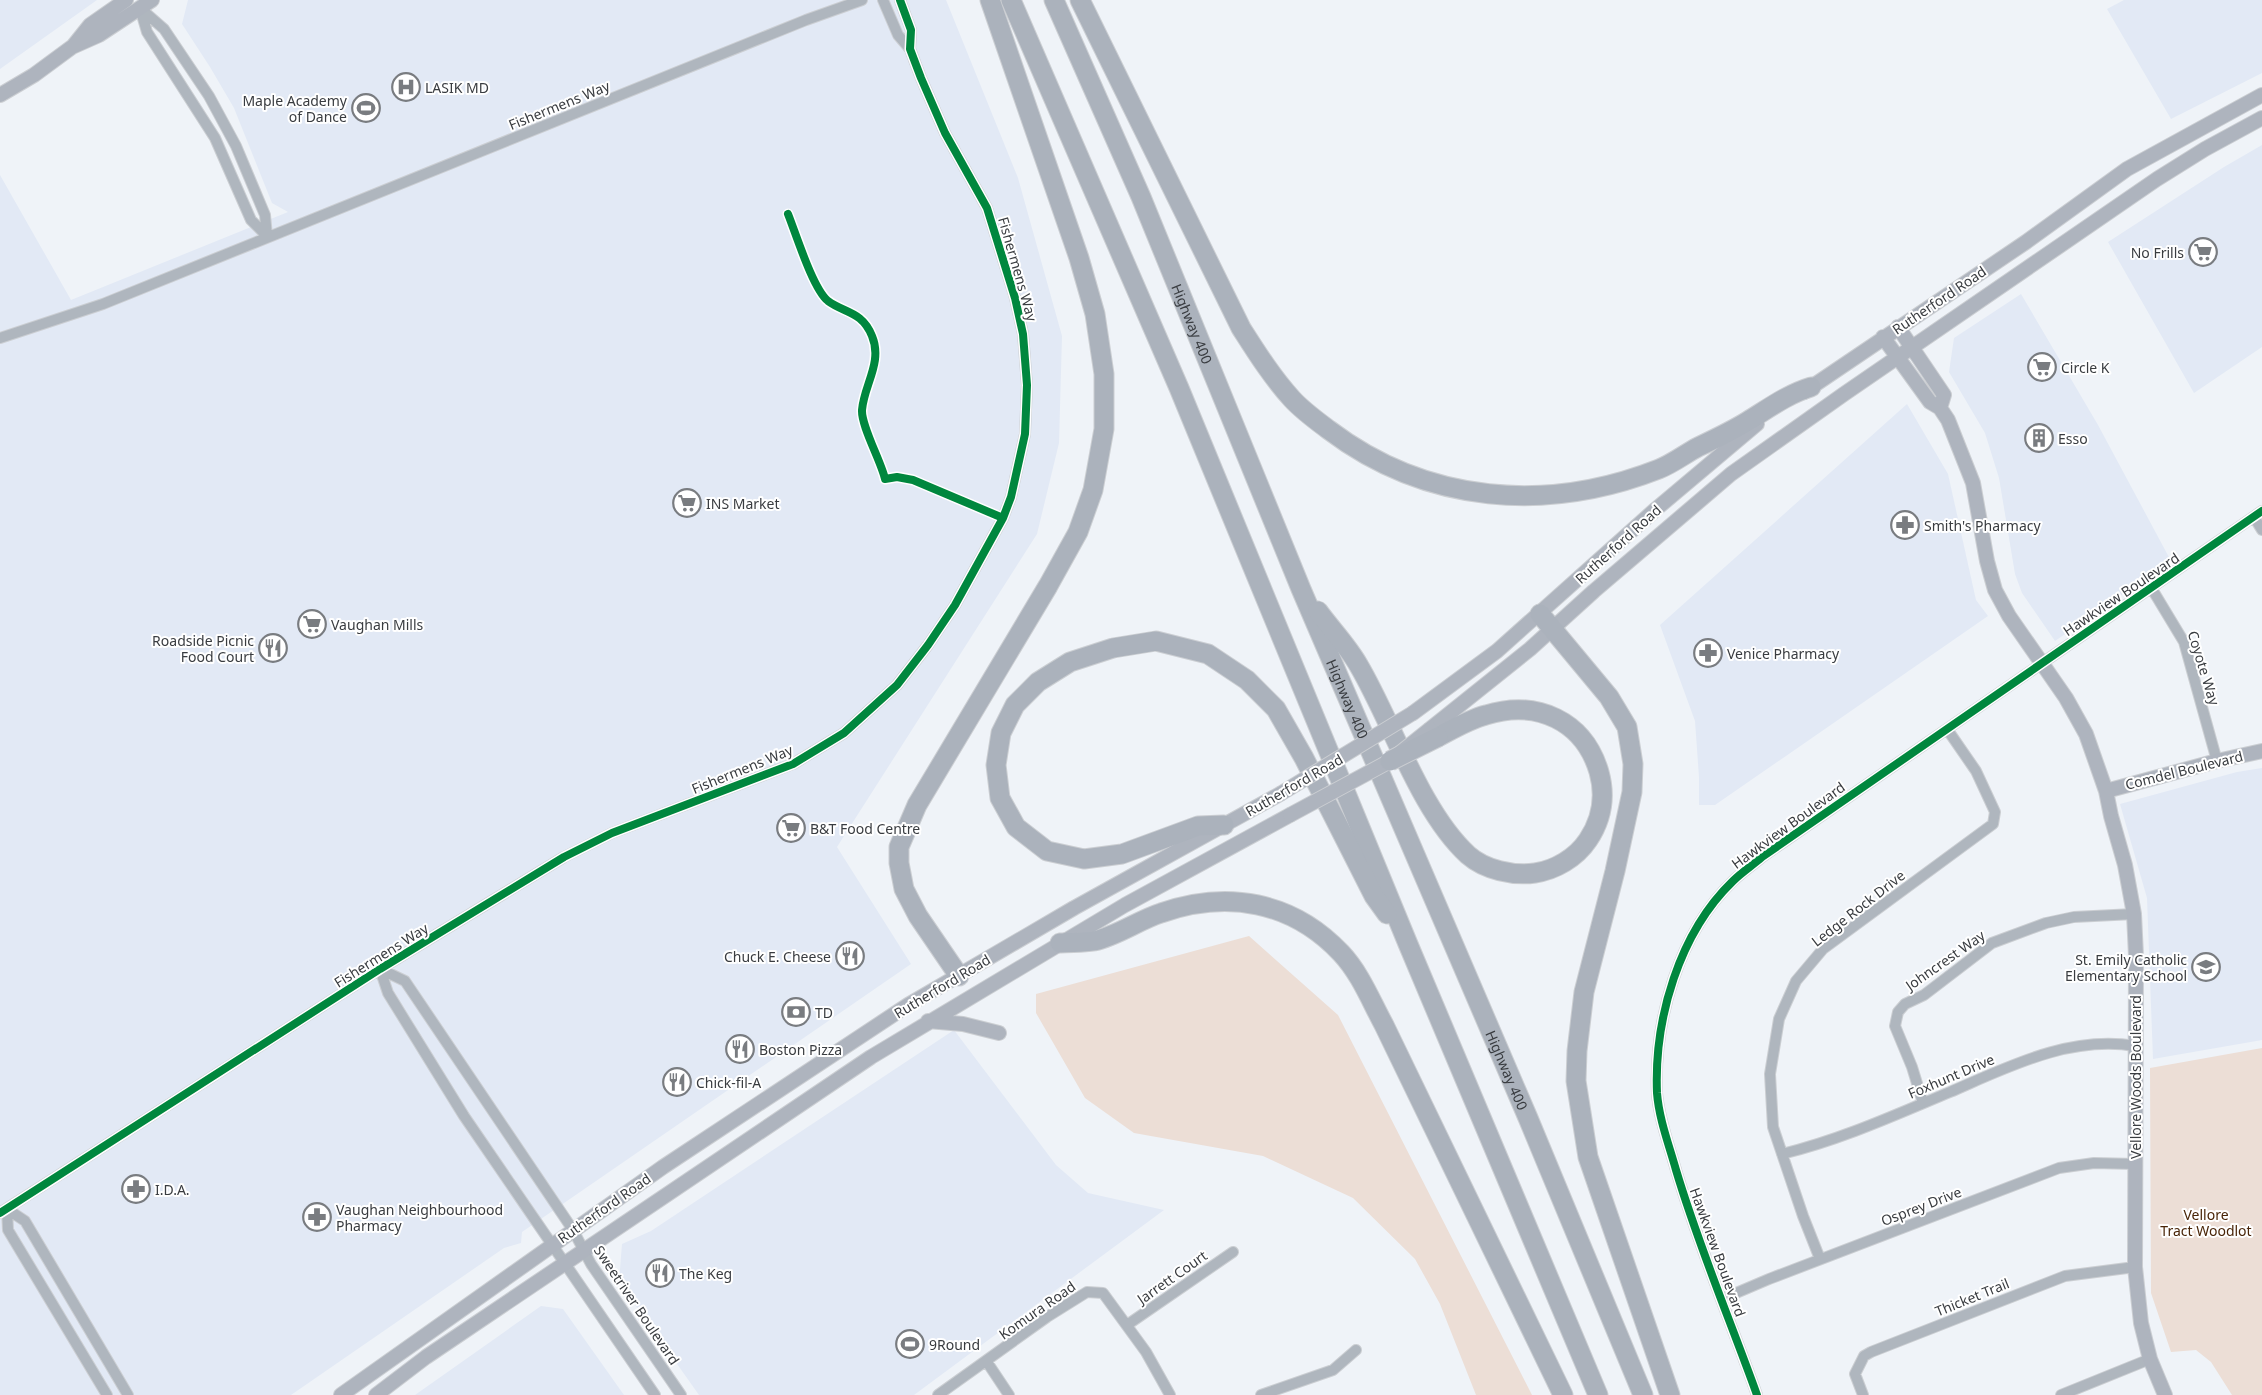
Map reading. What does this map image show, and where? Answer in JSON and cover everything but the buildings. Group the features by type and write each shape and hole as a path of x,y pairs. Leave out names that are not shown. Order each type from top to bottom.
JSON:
{"highway":[{"path":"959,976 918,916 904,888 899,863 900,847 917,805 1048,586 1078,532 1093,490 1104,429 1104,374 1095,314 1078,258 990,0"},
{"path":"1011,0 1179,388 1408,944 1598,1395"},
{"name":"Highway 400","path":"1054,0 1141,197 1301,589 1528,1118 1643,1395"},
{"path":"1080,0 1241,328 1268,370 1293,400 1313,418 1346,443 1384,466 1431,483 1477,492 1518,497 1564,494 1624,481 1661,468 1726,435 1794,392 1811,387"},
{"path":"1301,589 1358,664 1419,784 1441,823 1469,856 1499,871 1520,875 1542,872 1566,862 1584,846 1597,826 1603,800 1601,779 1594,757 1581,736 1567,724 1550,716 1514,709 1486,715 1434,733 1390,761"},
{"path":"1540,614 1609,697 1627,727 1633,764 1628,812 1584,992 1577,1051 1576,1081 1588,1157 1670,1395"},
{"path":"1224,825 1198,826 1122,854 1084,859 1047,851 1016,827 1000,798 996,766 1001,733 1015,705 1038,682 1070,662 1113,648 1156,641 1208,654 1247,680 1276,709 1304,758 1374,896 1408,944"},
{"path":"1060,943 1096,940 1160,912 1216,901 1249,902 1274,908 1303,922 1320,934 1342,954 1361,982 1375,1008 1563,1395"}],"main road":[{"path":"72,47 90,25 126,0"},
{"path":"0,95 34,75 72,47 99,35 142,2"},
{"name":"Rutherford Road","path":"341,1395 690,1148 908,1005 1280,794 1413,713 1497,651 1750,428 2026,242 2126,169 2262,95"},
{"name":"Rutherford Road","path":"1434,733 1731,474 2157,179 2205,149 2262,118"},
{"name":"Vellore Woods Boulevard","path":"1898,327 1944,395 1940,408"},
{"name":"Vellore Woods Boulevard","path":"1883,337 1930,402 1940,408 1948,420 1973,483 1987,561 1995,590 2009,616 2078,718 2106,791 2125,866 2134,914 2136,956 2135,1267 2141,1323 2150,1359 2165,1395"},
{"name":"Comdel Boulevard","path":"2106,791 2262,751"},
{"name":"Rutherford Road","path":"376,1395 426,1357 565,1262 809,1098 928,1022 1133,900 1390,761"},
{"path":"959,976 978,991"},
{"path":"928,1022 964,1024 999,1033"}],"street":[{"name":"Fishermens Way","path":"0,338 103,304 267,236 806,20 862,0"},
{"name":"Fishermens Way","path":"4,1211 380,969 570,854 612,833 793,764 844,733 896,685 955,606 1002,518 1011,497 1025,434 1027,385 1023,334 1015,298 987,208 942,126 910,49 898,35 883,0"},
{"name":"Fishermens Way","path":"900,0 911,30 910,49"},
{"path":"142,2 147,32 215,138 251,220 267,236"},
{"path":"142,2 164,29 209,96 236,146 265,215 267,236"},
{"path":"2258,514 2262,530"},
{"name":"Hawkview Boulevard","path":"1757,1395 1722,1299 1698,1243 1661,1119 1657,1094 1658,1038 1671,986 1695,931 1733,881 1762,856 2152,589 2258,514"},
{"name":"Coyote Way","path":"2152,589 2184,642 2217,761"},
{"name":"Ledge Rock Drive","path":"1820,1260 1773,1127 1770,1074 1779,1019 1796,981 1823,949 1993,824 1995,812 1976,771 1947,729"},
{"name":"Johncrest Way","path":"1924,1103 1895,1026 1898,1012 1905,1004 1924,995 1992,943 2046,923 2064,919 2134,914"},
{"path":"380,969 388,993 464,1116 655,1395"},
{"name":"Sweetriver Boulevard","path":"380,969 405,981 681,1395"},
{"name":"Foxhunt Drive","path":"1782,1154 1832,1140 2019,1062 2052,1051 2121,1044 2135,1046"},
{"name":"Osprey Drive","path":"1722,1299 2059,1168 2094,1163 2135,1164"},
{"path":"4,1211 8,1230 107,1395"},
{"path":"4,1211 25,1221 128,1395"},
{"name":"Jarrett Court","path":"1128,1326 1233,1252"},
{"name":"Thicket Trail","path":"1863,1395 1855,1374 1864,1356 1871,1352 2056,1278 2135,1267"},
{"name":"Komura Road","path":"938,1395 987,1362 1047,1317 1087,1292 1103,1293 1146,1352 1170,1395"},
{"path":"1261,1395 1333,1370 1356,1350"},
{"path":"2061,1395 2150,1359"},
{"path":"987,1362 1009,1395"}],"shaded area":[{"path":"0,0 97,0 0,69"},
{"path":"188,0 946,0 1018,178 1062,336 1059,443 1037,534 837,847 911,964 522,1232 521,1243 504,1248 291,1395 0,1395 0,175 71,300 288,212 272,203 234,108 182,24"},
{"path":"2124,0 2262,0 2262,73 2171,119 2107,9"},
{"path":"2262,145 2262,347 2194,393 2108,242 2224,167"},
{"path":"2021,294 2098,425 2171,561 2055,641 2022,593 2015,574 1999,478 1985,433 1949,372 1954,338"},
{"path":"1907,404 1948,474 1976,600 1988,616 1715,805 1699,805 1695,721 1660,625"},
{"name":"St. Emily Catholic Elementary School","path":"2262,768 2262,1040 2153,1059 2147,898 2120,804 2237,772"},
{"path":"954,1030 1056,1165 1088,1193 1164,1210 914,1395 699,1395 619,1282 622,1244 651,1231"},
{"path":"541,1306 563,1309 624,1395 415,1395"}],"green space":[{"path":"1249,936 1338,1015 1532,1395 1476,1395 1440,1304 1415,1259 1353,1198 1263,1156 1134,1133 1085,1098 1036,1013 1036,994"},
{"name":"Vellore Tract Woodlot","path":"2262,1048 2262,1395 2232,1395 2211,1362 2196,1350 2171,1352 2151,1293 2150,1068"}],"cycle path":[{"path":"0,1213 380,969 564,857 612,833 793,764 844,733 897,685 928,645 955,605 1003,518 1011,497 1025,434 1027,385 1023,334 1015,298 987,208 945,133 921,78 910,49 911,30 900,0"},
{"path":"788,214 800,247 822,295 834,305 858,317 868,328 872,336 875,346 874,364 862,410 865,425 885,479 897,477 913,480 1003,518"},
{"path":"1757,1395 1685,1199 1667,1142 1658,1103 1657,1065 1665,1007 1684,951 1698,926 1714,902 1733,881 1762,857 2262,511"}],"place":[{"name":"LASIK MD","path":"406,87"},
{"name":"Maple Academy of Dance","path":"366,108"},
{"name":"No Frills","path":"2203,252"},
{"name":"Circle K","path":"2042,367"},
{"name":"Esso","path":"2039,438"},
{"name":"INS Market","path":"687,503"},
{"name":"Smith's Pharmacy","path":"1905,525"},
{"name":"Vaughan Mills","path":"312,624"},
{"name":"Roadside Picnic Food Court","path":"273,648"},
{"name":"Venice Pharmacy","path":"1708,653"},
{"name":"B&T Food Centre","path":"791,828"},
{"name":"Chuck E. Cheese","path":"850,956"},
{"name":"St. Emily Catholic Elementary School","path":"2206,967"},
{"name":"TD","path":"796,1012"},
{"name":"Boston Pizza","path":"740,1049"},
{"name":"Chick-fil-A","path":"677,1082"},
{"name":"I.D.A.","path":"136,1189"},
{"name":"Vaughan Neighbourhood Pharmacy","path":"317,1217"},
{"name":"The Keg","path":"660,1273"},
{"name":"9Round","path":"910,1344"}]}
